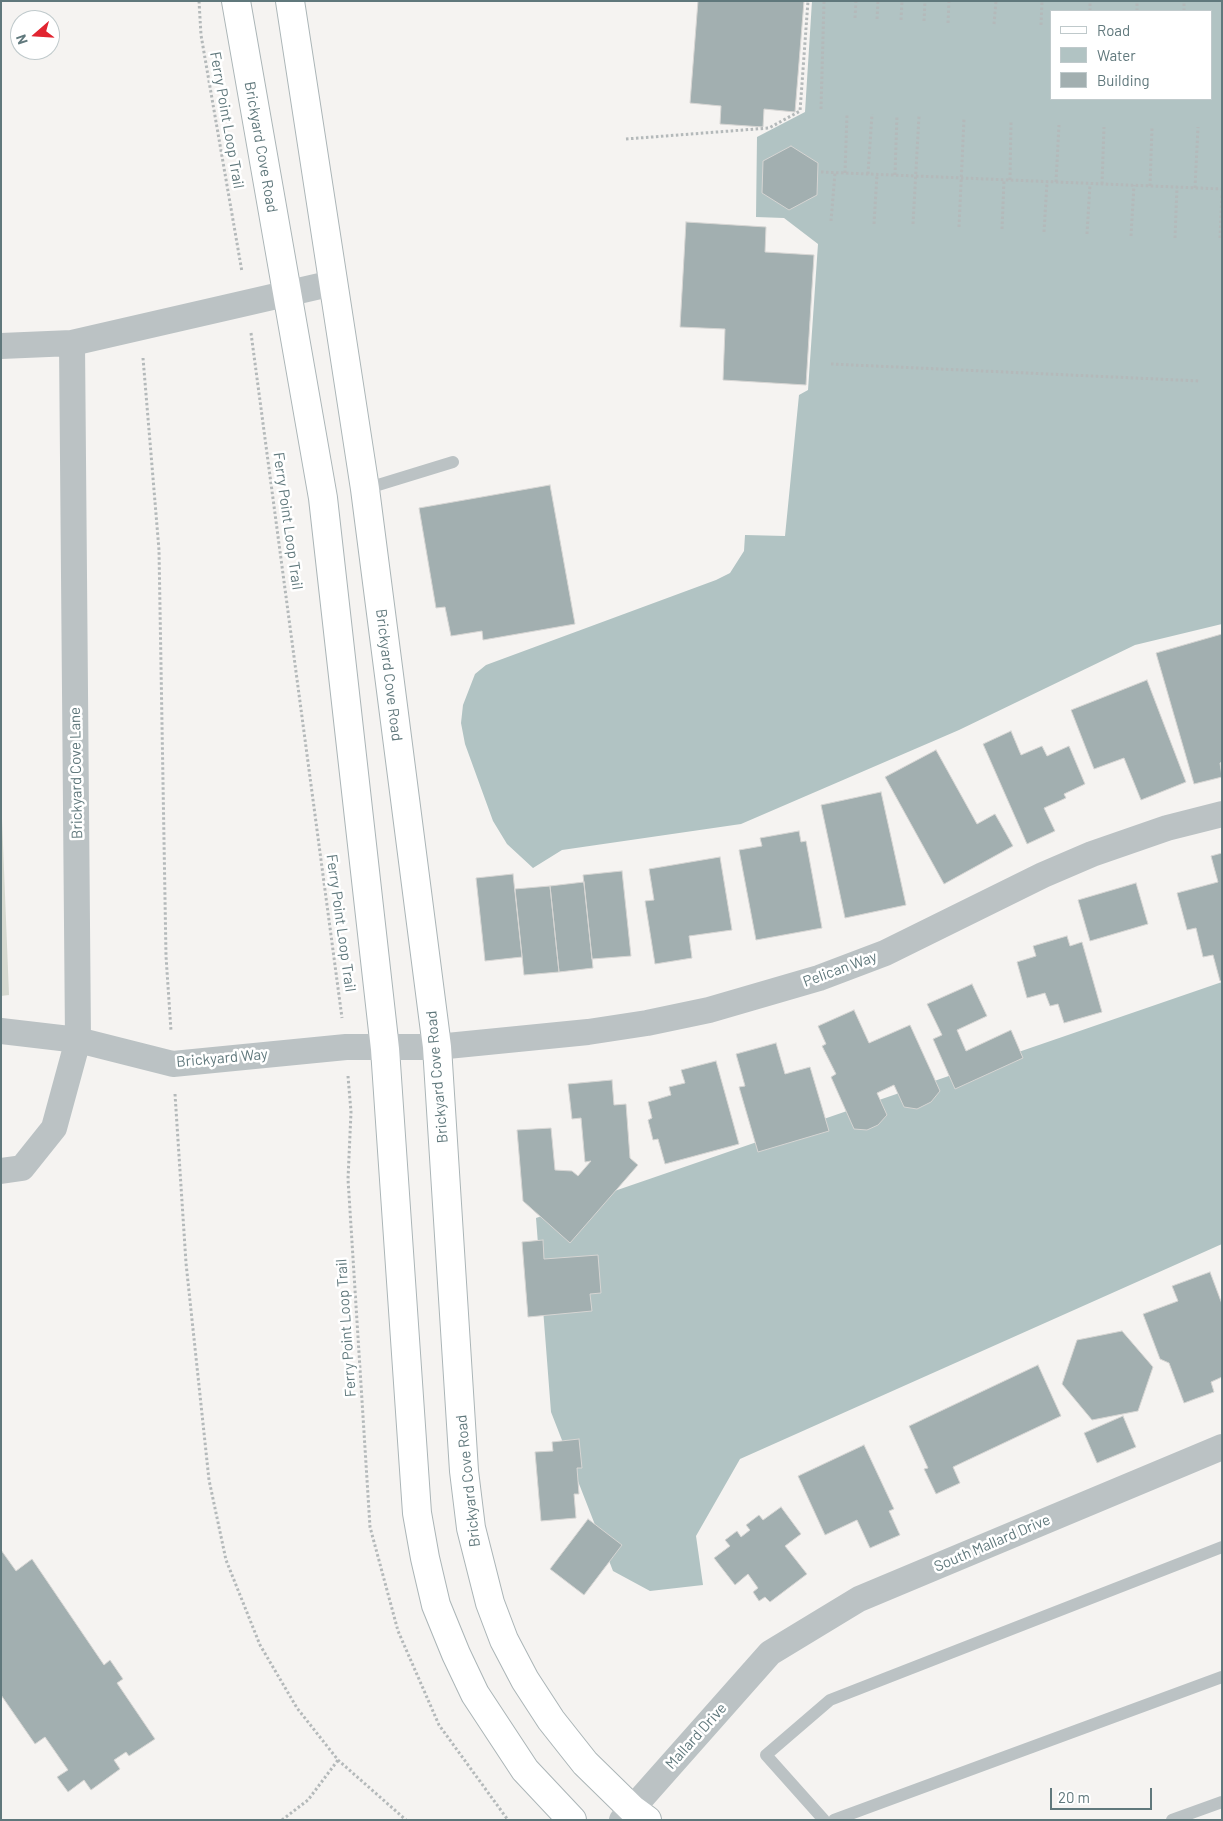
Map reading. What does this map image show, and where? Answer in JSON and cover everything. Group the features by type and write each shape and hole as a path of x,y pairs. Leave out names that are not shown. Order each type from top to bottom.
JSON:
{"street":[{"name":"Brickyard Cove Road","path":"236,1 322,498 385,1049 417,1513 436,1605 475,1694 525,1770 572,1820"},
{"name":"Brickyard Cove Road","path":"290,1 365,489 437,1048 464,1471 471,1528 478,1563 504,1640 525,1680 551,1720 585,1763 634,1816"},
{"path":"1,346 72,343 333,283"},
{"name":"Brickyard Cove Lane","path":"1,1171 22,1168 54,1128 78,1040 72,343"},
{"name":"Pelican Way","path":"385,1049 437,1048 588,1032 647,1023 757,998 885,953 1044,875 1092,854 1167,828 1222,814"},
{"name":"Brickyard Way","path":"1,1030 78,1040 173,1064 346,1047 385,1049"},
{"name":"South Mallard Drive","path":"770,1653 859,1599 1222,1447"},
{"name":"Mallard Drive","path":"634,1816 770,1653"}],"lane":[{"path":"365,489 453,462"},
{"path":"824,1820 766,1755 830,1700 1222,1547"},
{"path":"834,1820 1222,1677"},
{"path":"1172,1820 1222,1802"}],"path":[{"name":"Ferry Point Loop Trail","path":"199,1 201,35 247,304 346,1047 351,1112 348,1179 370,1527 398,1631 439,1725 508,1820"},
{"path":"626,139 769,128 800,111 808,1"},
{"path":"821,109 824,1"},
{"path":"855,18 856,1"},
{"path":"877,19 878,1"},
{"path":"901,20 902,1"},
{"path":"924,21 925,1"},
{"path":"948,23 950,1"},
{"path":"994,24 996,1"},
{"path":"1040,25 1042,1"},
{"path":"845,173 847,114"},
{"path":"868,174 872,114"},
{"path":"895,175 897,115"},
{"path":"913,224 919,116"},
{"path":"959,227 964,119"},
{"path":"1010,180 1011,122"},
{"path":"1056,182 1059,125"},
{"path":"1102,184 1104,127"},
{"path":"1195,188 1198,127"},
{"path":"1150,186 1152,128"},
{"path":"821,172 1222,189"},
{"path":"831,221 835,173"},
{"path":"874,224 877,174"},
{"path":"1002,229 1004,180"},
{"path":"1044,232 1047,182"},
{"path":"1087,234 1090,184"},
{"path":"1131,236 1134,186"},
{"path":"1175,238 1178,187"},
{"path":"1220,238 1222,193"},
{"path":"141,327 158,550 166,956 187,1273 209,1480 226,1560 260,1645 297,1708 338,1760 406,1820"},
{"path":"831,364 1200,381"},
{"path":"282,1820 308,1800 338,1760"}],"shaded area":[{"path":"1,794 9,995 1,996"}],"water":[{"path":"812,1 1222,1 1222,624 1135,645 959,730 741,824 562,850 533,868 507,844 493,821 465,744 461,723 463,705 475,674 486,665 716,580 730,573 744,551 745,535 785,536 799,395 808,390 818,244 784,218 756,217 757,137 805,112"},
{"path":"1222,982 1222,1244 740,1459 696,1536 703,1585 650,1591 613,1571 551,1412 536,1218"}],"building":[{"path":"698,1 804,1 795,112 764,109 763,127 720,124 721,106 690,103"},
{"path":"791,146 818,163 817,195 789,210 762,193 763,161"},
{"path":"686,222 766,227 765,252 814,255 806,385 723,380 725,329 680,327"},
{"path":"550,485 575,624 483,640 482,631 451,636 445,607 436,608 419,508"},
{"path":"1222,634 1222,762 1220,763 1222,777 1194,784 1156,653"},
{"path":"1147,680 1186,782 1141,800 1124,758 1094,769 1071,710"},
{"path":"1011,731 1021,755 1042,746 1047,756 1069,746 1085,784 1064,794 1066,798 1044,808 1055,831 1027,844 983,744"},
{"path":"936,750 977,824 995,814 1013,846 944,884 885,777"},
{"path":"881,792 906,905 845,918 821,805"},
{"path":"799,831 801,842 806,841 822,928 756,940 739,850 762,846 760,838"},
{"path":"1222,853 1222,981 1220,981 1213,955 1203,957 1196,928 1187,930 1177,893 1218,882 1211,856"},
{"path":"720,857 732,930 689,936 692,958 655,964 645,901 654,900 649,869"},
{"path":"622,871 631,956 592,959 583,875"},
{"path":"513,874 522,957 485,961 476,878"},
{"path":"584,882 593,968 559,972 550,886"},
{"path":"1136,883 1148,924 1090,941 1078,900"},
{"path":"550,886 559,972 524,975 515,889"},
{"path":"1067,936 1070,946 1082,942 1102,1012 1064,1023 1058,1004 1050,1006 1045,993 1027,998 1017,962 1036,956 1033,946"},
{"path":"972,984 987,1016 957,1030 966,1051 1011,1030 1023,1058 955,1089 933,1039 942,1035 927,1004"},
{"path":"854,1010 869,1043 910,1025 940,1091 931,1102 917,1109 904,1107 894,1085 877,1093 887,1115 878,1125 867,1130 854,1129 831,1077 836,1074 822,1046 826,1044 818,1026"},
{"path":"776,1043 785,1074 810,1067 829,1131 758,1152 739,1087 745,1086 736,1054"},
{"path":"716,1061 739,1144 665,1164 658,1139 653,1140 648,1120 652,1118 648,1102 671,1095 669,1087 685,1083 681,1070"},
{"path":"612,1080 614,1105 626,1104 630,1158 638,1165 570,1243 523,1201 517,1130 551,1128 555,1170 572,1171 578,1176 591,1161 585,1162 581,1118 572,1119 568,1084"},
{"path":"543,1240 544,1259 598,1255 601,1293 590,1294 592,1311 528,1317 522,1242"},
{"path":"1210,1272 1222,1304 1222,1377 1211,1382 1214,1392 1184,1403 1169,1363 1160,1359 1143,1314 1178,1301 1172,1286"},
{"path":"1122,1331 1153,1367 1138,1411 1092,1420 1062,1384 1077,1340"},
{"path":"1038,1365 1061,1416 953,1467 960,1483 936,1494 924,1469 928,1468 909,1426"},
{"path":"1123,1416 1136,1447 1097,1463 1084,1433"},
{"path":"579,1439 582,1468 577,1468 579,1494 574,1494 576,1518 541,1521 535,1452 553,1451 552,1442"},
{"path":"864,1445 894,1509 889,1511 900,1535 870,1548 857,1520 825,1535 798,1476"},
{"path":"781,1507 801,1534 785,1546 807,1574 770,1602 765,1597 759,1601 753,1592 758,1588 748,1574 735,1585 714,1558 730,1546 725,1540 737,1531 741,1537 750,1530 746,1525 759,1515 763,1520"},
{"path":"588,1519 622,1545 584,1595 550,1569"},
{"path":"1,1550 16,1571 32,1559 104,1665 110,1660 123,1679 117,1683 155,1739 129,1756 126,1752 114,1760 120,1769 91,1790 84,1780 68,1792 57,1777 68,1770 45,1737 35,1744 1,1695"}]}
